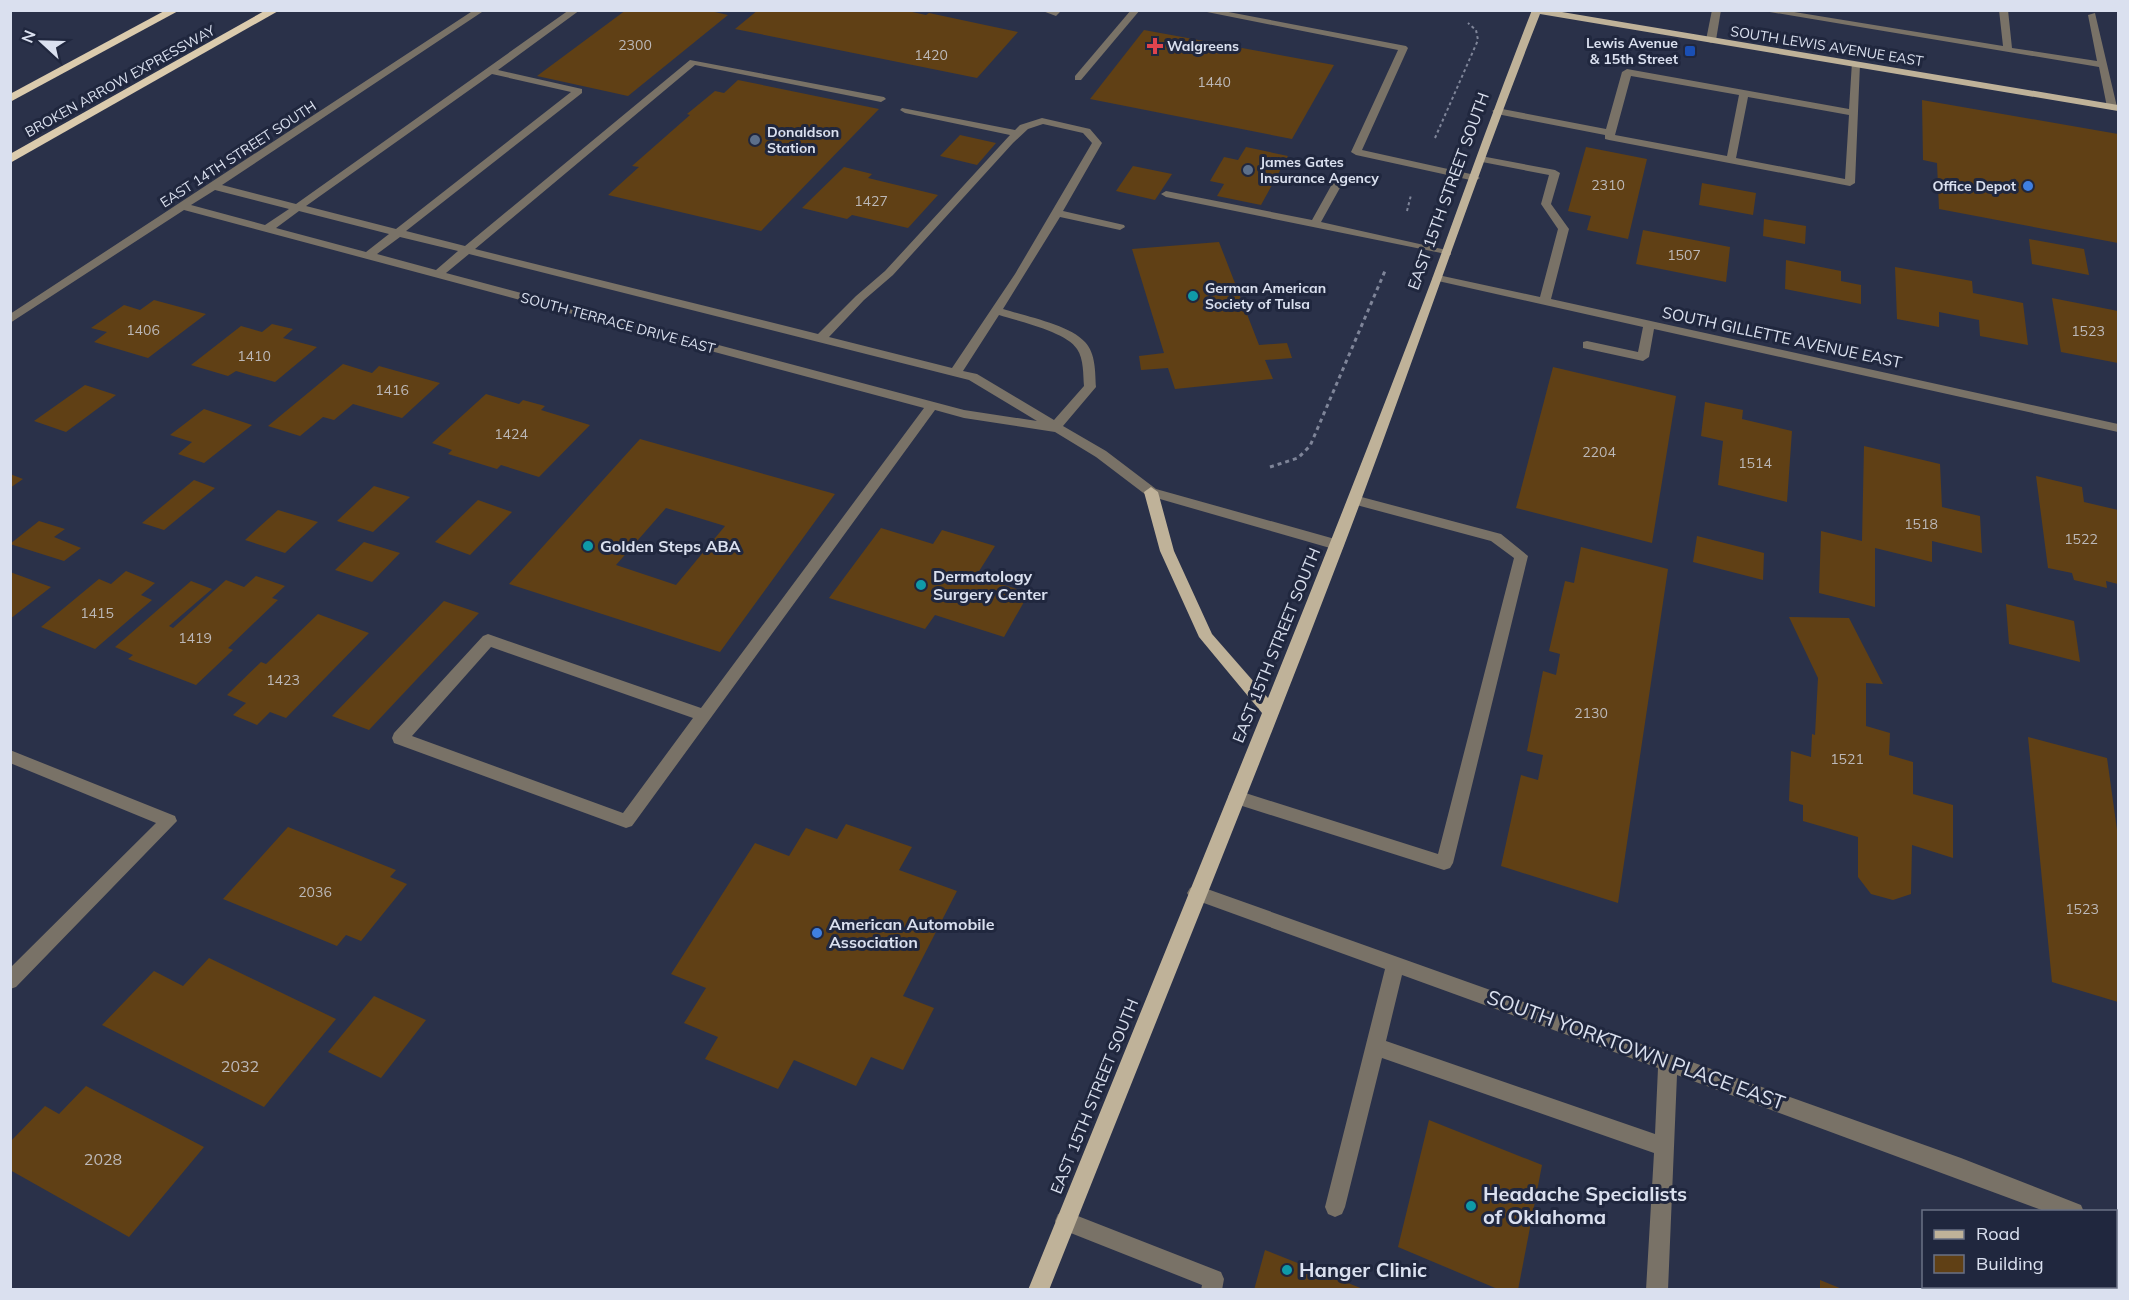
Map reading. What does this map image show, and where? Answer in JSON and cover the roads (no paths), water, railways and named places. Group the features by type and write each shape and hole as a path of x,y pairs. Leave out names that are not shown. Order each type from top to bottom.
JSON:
{"highway":[{"path":"10,99 175,10"},
{"name":"BROKEN ARROW EXPRESSWAY","path":"10,159 275,10"}],"main road":[{"name":"EAST 15TH STREET SOUTH","path":"1038,1290 1337,545 1438,278 1535,11"},
{"name":"SOUTH LEWIS AVENUE EAST","path":"1535,11 2115,107"},
{"path":"1151,492 1167,551 1206,638 1271,713"}],"street":[{"name":"EAST 14TH STREET SOUTH","path":"10,320 216,187 481,10"},
{"path":"267,229 576,10"},
{"path":"1044,10 1056,13 1058,10"},
{"path":"1078,78 1136,10"},
{"path":"1201,10 1403,48 1356,152 1475,178"},
{"path":"1711,40 1717,10"},
{"path":"1762,10 2102,65"},
{"path":"2003,10 2008,50"},
{"path":"2092,15 2102,65 2115,107"},
{"path":"438,274 693,62 881,99"},
{"path":"1854,113 1628,72 1609,137 1850,183 1854,113 1855,64"},
{"path":"368,256 579,91 490,71"},
{"path":"1731,160 1744,93"},
{"path":"905,110 1017,133"},
{"path":"1497,111 1610,133"},
{"path":"820,339 860,298 890,273 1024,127 1042,121 1086,131 1097,143 997,311 955,373"},
{"path":"1481,159 1555,173 1546,204 1564,229 1545,301"},
{"path":"1315,224 1341,177"},
{"name":"SOUTH TERRACE DRIVE EAST","path":"216,187 973,377 1054,428 1101,454 1151,492 1337,545"},
{"path":"1166,194 1447,253"},
{"name":"SOUTH TERRACE DRIVE EAST","path":"185,207 932,406 964,414 1054,428"},
{"path":"1057,213 1120,227"},
{"name":"SOUTH GILLETTE AVENUE EAST","path":"1438,278 2118,428"},
{"path":"997,311 1061,332 1080,344 1089,367 1090,387 1054,428"},
{"path":"1587,345 1643,357 1649,324"},
{"path":"703,715 488,640 400,738 626,821 932,406"},
{"path":"1236,796 1444,863 1521,556 1496,537 1354,500"},
{"path":"10,756 169,821 10,981"},
{"name":"SOUTH YORKTOWN PLACE EAST","path":"1196,893 1961,1168 2069,1210"},
{"path":"1335,1207 1396,963"},
{"path":"1376,1047 1664,1147"},
{"path":"1657,1290 1668,1062"},
{"path":"1065,1221 1214,1279 1211,1290"}],"place":[{"name":"Walgreens","path":"1155,46"},
{"name":"Lewis Avenue & 15th Street","path":"1690,51"},
{"name":"Donaldson Station","path":"755,140"},
{"name":"James Gates Insurance Agency","path":"1248,170"},
{"name":"Office Depot","path":"2028,186"},
{"name":"German American Society of Tulsa","path":"1193,296"},
{"name":"Golden Steps ABA","path":"588,546"},
{"name":"Dermatology Surgery Center","path":"921,585"},
{"name":"American Automobile Association","path":"817,933"},
{"name":"Headache Specialists of Oklahoma","path":"1471,1206"},
{"name":"Hanger Clinic","path":"1287,1270"}]}
